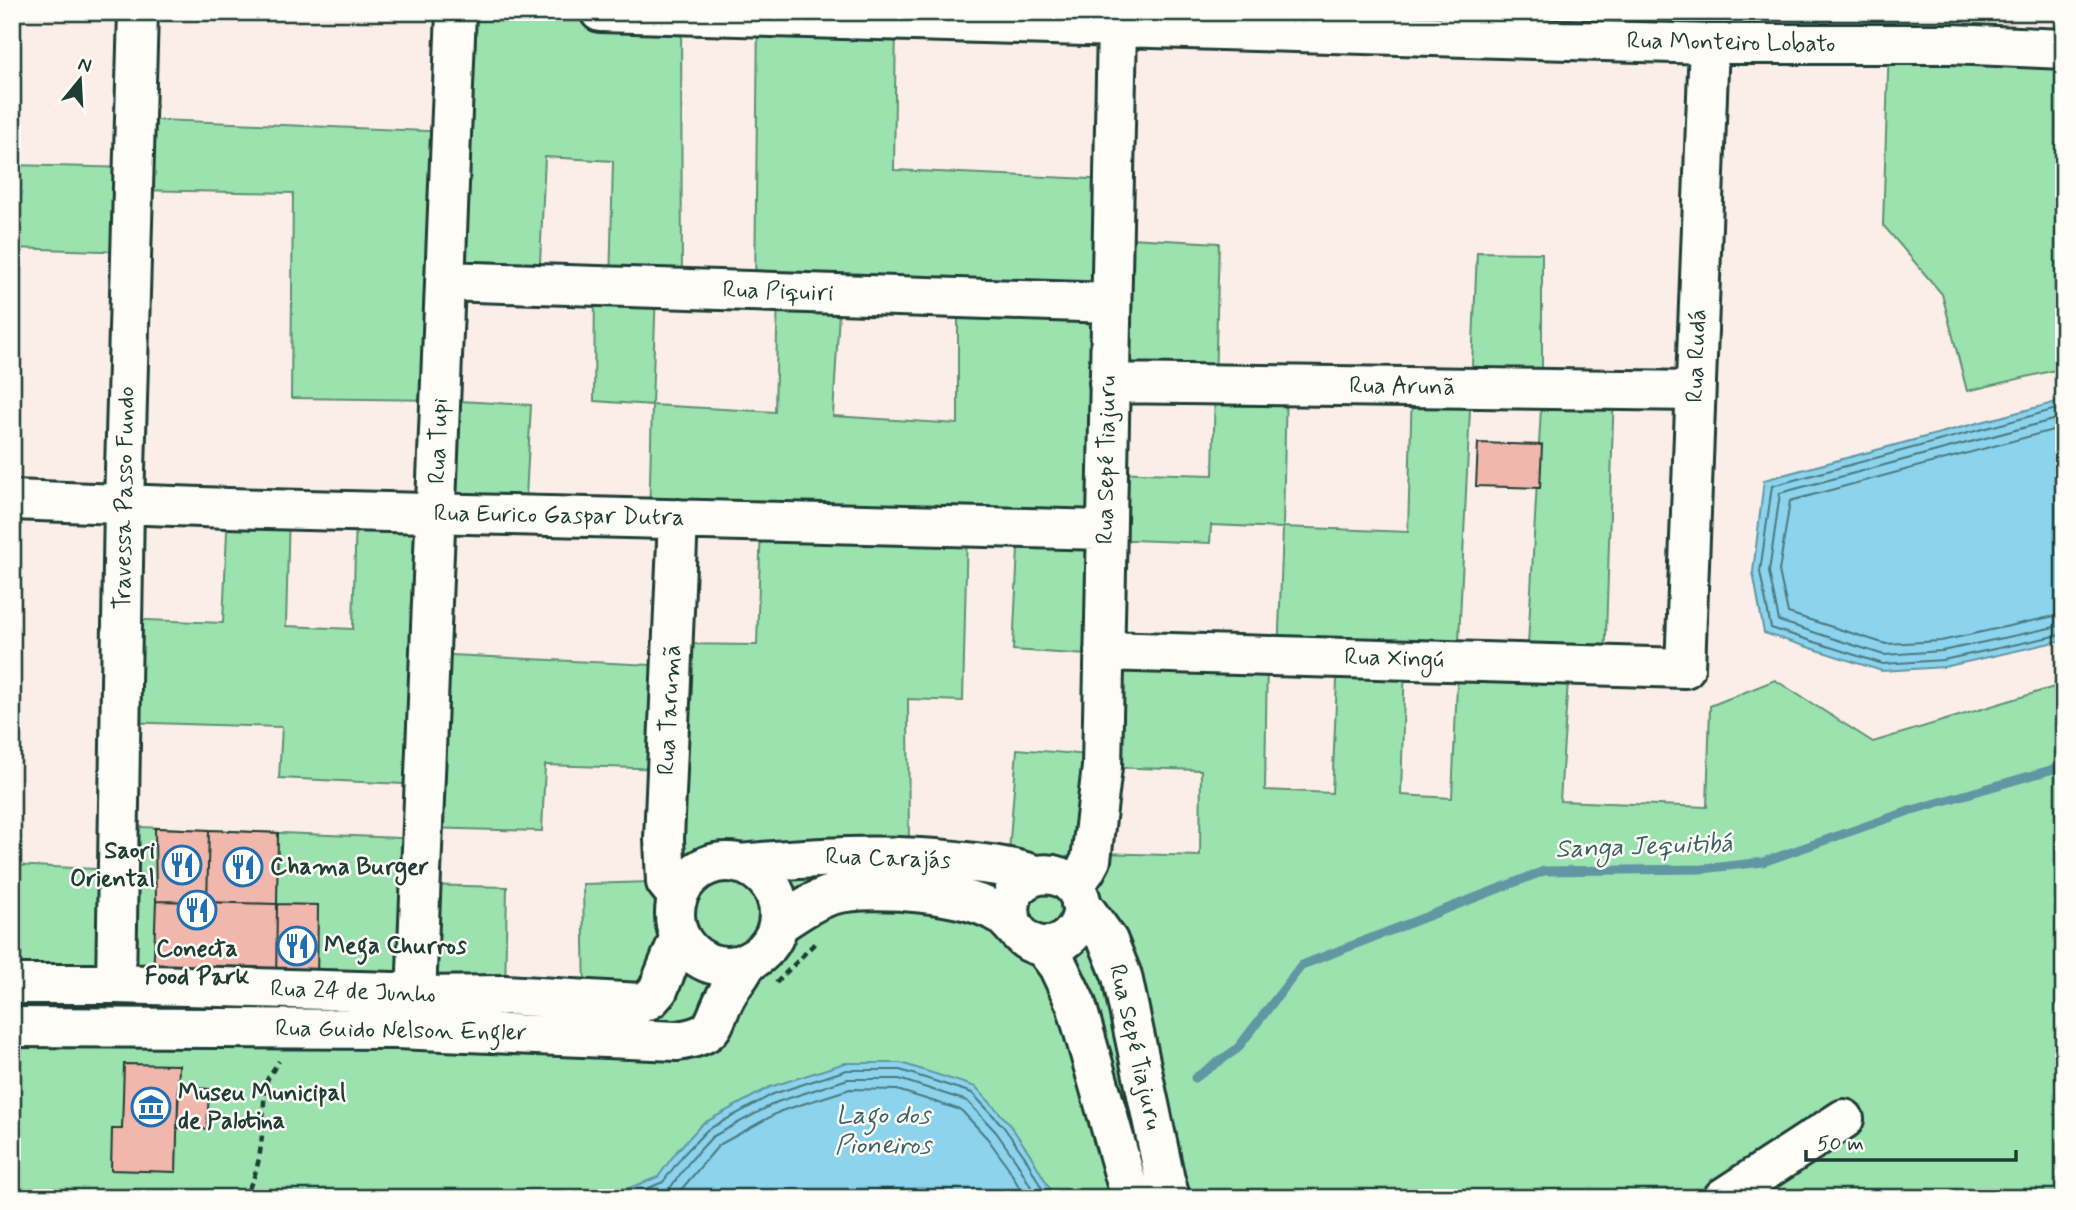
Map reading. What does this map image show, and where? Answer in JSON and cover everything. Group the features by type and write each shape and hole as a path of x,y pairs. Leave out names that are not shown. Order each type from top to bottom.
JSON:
{"street":[{"name":"Travessa Passo Fundo","path":"116,984 124,505 138,12"},
{"name":"Rua Tupi","path":"416,996 456,12"},
{"name":"Rua Monteiro Lobato","path":"600,12 887,17 1117,27 1311,22 1729,33 2064,49"},
{"name":"Rua Sepé Tiajuru","path":"1117,27 1102,767 1091,860 1085,872 1063,888 1108,941 1122,976 1170,1198"},
{"name":"Rua Rudá","path":"1685,668 1695,391 1729,33"},
{"name":"Rua Piquiri","path":"445,281 1111,303"},
{"name":"Rua Arunã","path":"1109,383 1695,391"},
{"name":"Rua Eurico Gaspar Dutra","path":"12,500 1105,530"},
{"name":"Rua Tarumã","path":"678,519 664,839 666,882 678,897"},
{"name":"Rua Xingú","path":"1104,650 1685,668"},
{"name":"Rua Carajás","path":"664,839 680,858 691,862 726,864 801,858 909,855 1009,866 1063,888"},
{"path":"726,864 755,870 767,880 775,893 779,909 779,924 772,940 761,953 734,966 708,962 687,947 675,922 678,897 687,881 698,871 726,864"},
{"path":"779,924 834,894 874,891 934,894 960,899 1000,915 1028,937 1056,945 1076,930 1080,919 1063,888 1023,881 1014,890 1009,903 1009,916 1028,937 1058,966 1076,1003 1131,1198"},
{"name":"Rua 24 de Junho","path":"12,984 116,984 394,992 416,996 505,995 640,1003 650,999 658,990 680,936"},
{"name":"Rua Guido Nelson Engler","path":"12,1027 397,1029 677,1041 705,1035 712,1028 729,990 742,974 747,962"},
{"path":"1723,1198 1844,1119"}],"path":[{"path":"241,1198 252,1184 258,1163 265,1087"},
{"path":"12,1187 13,1198"}],"green space":[{"path":"456,12 681,15 682,289 656,289 652,405 594,401 595,286 610,287 613,161 545,157 539,284 446,281 441,400 531,405 525,516 436,513 440,400 291,398 293,193 133,190 131,252 12,248 12,165 133,168 135,119 451,132"},
{"path":"758,17 896,21 894,170 1113,180 1112,237 1219,243 1215,384 1286,385 1283,527 1408,532 1412,387 1471,388 1477,252 1542,253 1542,389 1614,390 1605,666 1569,665 1560,801 1707,807 1710,706 1775,680 1873,742 2064,684 2064,1198 12,1198 12,865 117,870 118,826 423,839 421,885 507,887 505,994 585,997 583,884 687,881 710,865 680,858 667,769 545,765 542,831 423,828 424,785 279,778 282,727 120,722 122,619 223,623 228,508 289,510 286,626 353,629 356,512 436,513 431,654 672,666 674,644 757,645 761,522 649,519 652,405 775,412 778,293 755,292","holes":["840,295 958,299 958,424 833,416","1109,383 1215,385 1213,475 1107,472","1471,388 1542,390 1527,663 1458,661","1211,525 1283,528 1278,656 1338,658 1332,793 1265,790 1267,656 1104,650 1105,539 1210,543","967,527 1019,528 1013,650 1103,656 1102,756 1017,749 1008,866 909,855 908,699 963,701","1405,659 1458,662 1452,798 1401,795","1102,767 1201,770 1200,856 1101,853"]},
{"path":"1889,44 2064,49 2064,368 1967,391 1942,294 1883,225"}],"water":[{"path":"2064,400 2064,640 1944,667 1882,671 1764,633 1753,572 1764,480"},
{"name":"Lago dos Pioneiros","path":"845,1063 901,1063 976,1087 1008,1122 1055,1198 603,1198 658,1177 702,1124 770,1087"}],"building":[{"path":"1478,443 1542,445 1540,488 1476,486"},
{"name":"Saori Oriental","path":"155,828 209,830 207,902 156,901"},
{"name":"Chama Burger","path":"209,830 278,833 277,904 207,902"},
{"path":"156,901 277,904 276,986 153,982"},
{"name":"Mega Churros","path":"277,904 318,905 317,987 276,986"},
{"name":"Museu Municipal de Palotina","path":"124,1064 179,1065 176,1172 111,1170 112,1129 122,1129"},
{"path":"179,1087 209,1089 207,1129 177,1128"}],"waterway":[{"name":"Sanga Jequitibá","path":"1195,1078 1237,1049 1302,965 1544,871 1702,869 1763,862 1909,811 2064,766"}],"place":[{"name":"Saori Oriental","path":"182,865"},
{"name":"Chama Burger","path":"243,867"},
{"name":"Conecta Food Park","path":"197,910"},
{"name":"Mega Churros","path":"297,946"},
{"name":"Museu Municipal de Palotina","path":"151,1107"}]}
